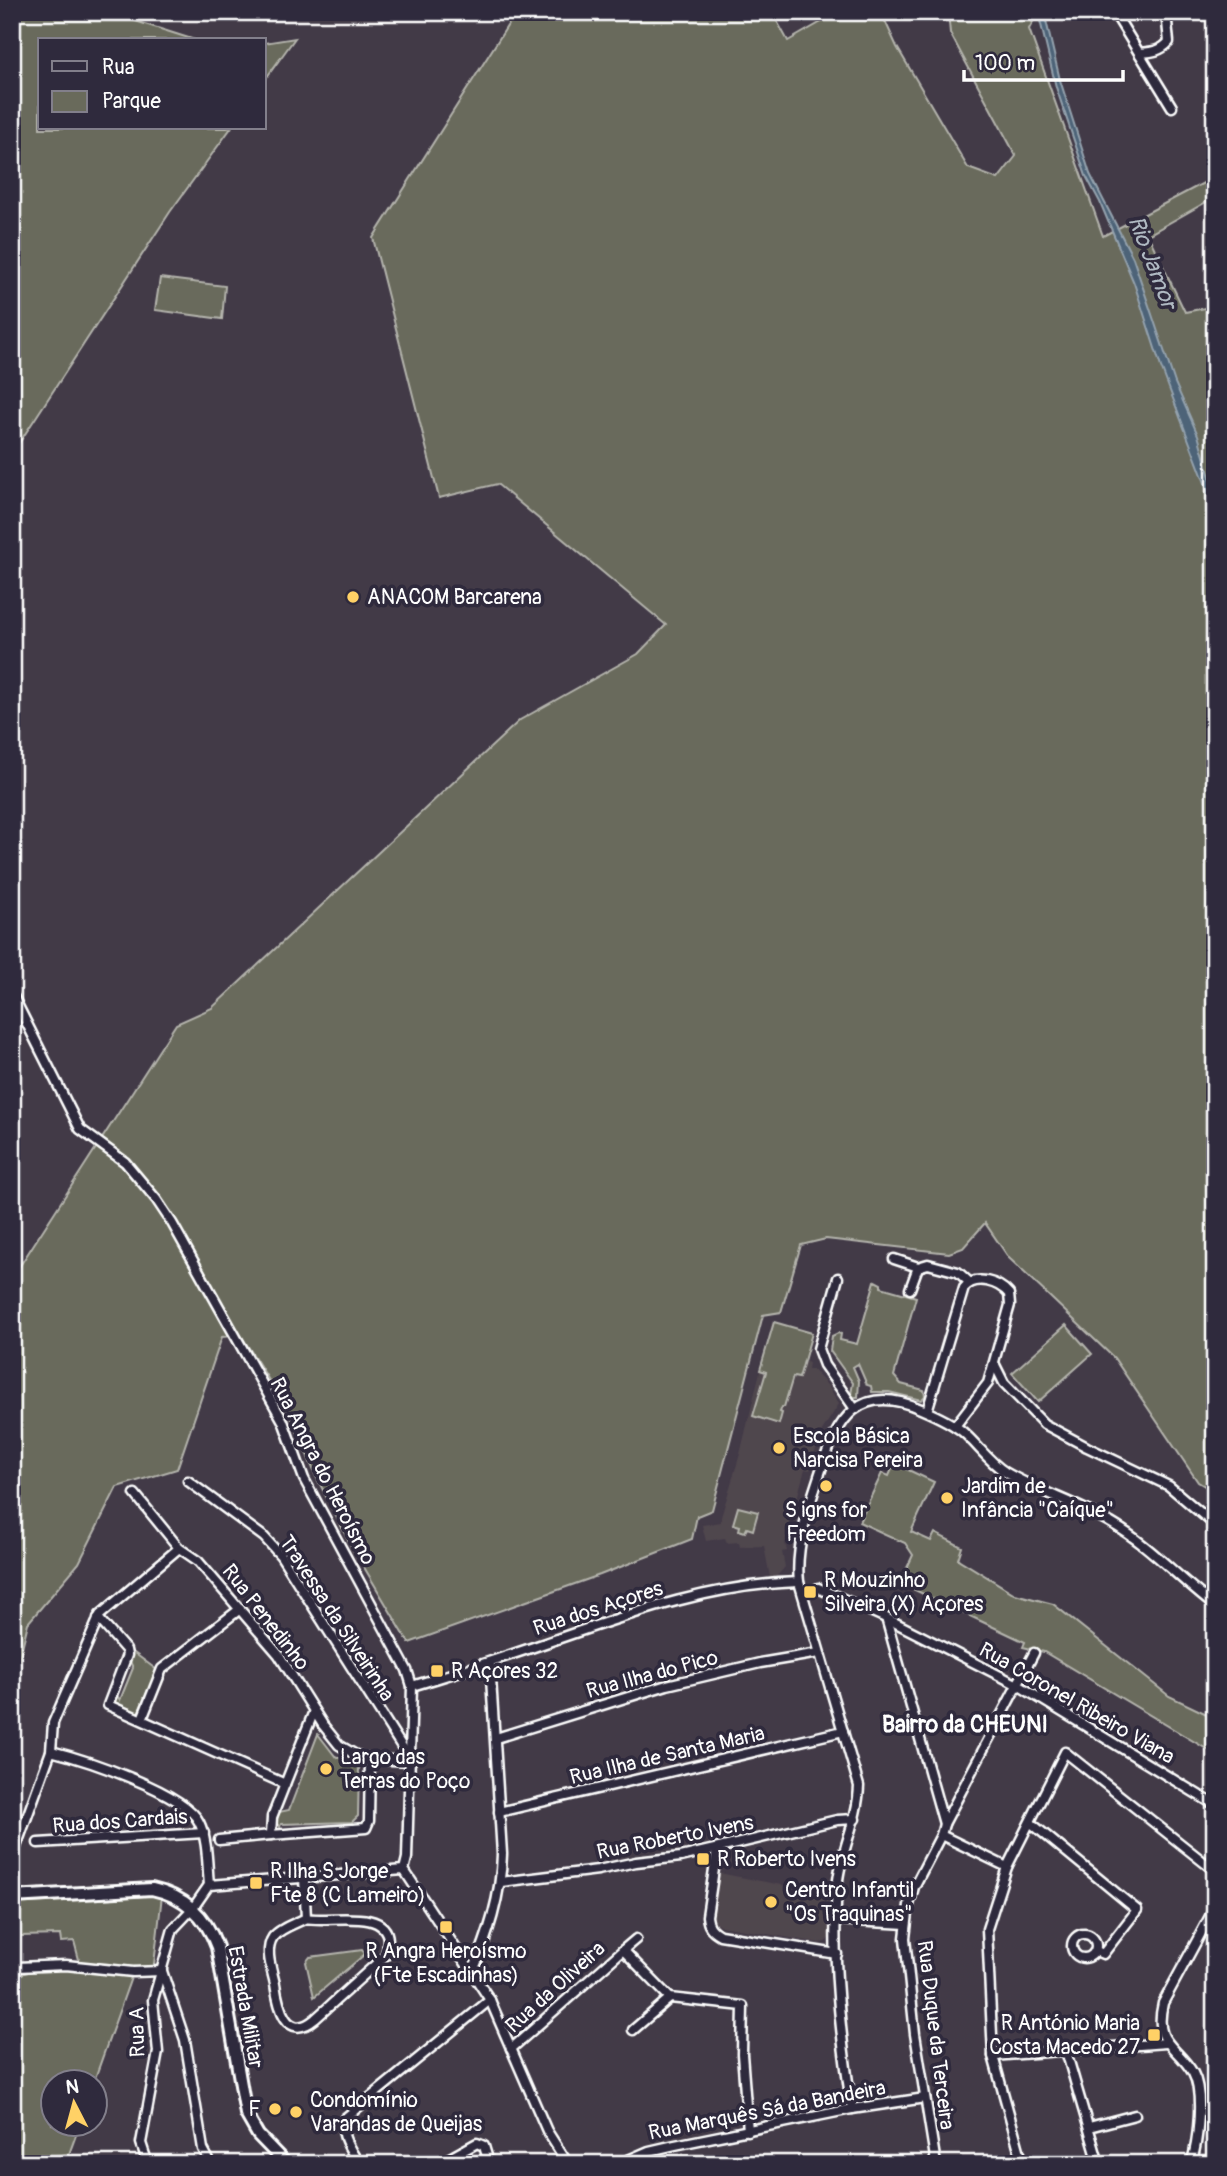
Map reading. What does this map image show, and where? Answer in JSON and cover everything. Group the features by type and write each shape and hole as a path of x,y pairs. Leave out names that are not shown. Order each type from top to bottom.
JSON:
{"street":[{"path":"1114,12 1172,107"},
{"path":"1139,53 1163,48 1169,42 1166,12"},
{"name":"Rua Angra do Heroísmo","path":"12,994 80,1129 125,1162 172,1223 282,1421 304,1479 400,1654 412,1686 407,1858 404,1870"},
{"path":"894,1259 918,1267 928,1264 958,1272 969,1282"},
{"path":"910,1289 918,1267"},
{"path":"838,1278 818,1353 855,1409"},
{"path":"927,1411 961,1297 969,1282 978,1280 1001,1286 1009,1294 1010,1305 988,1383 955,1426"},
{"path":"994,1363 1004,1383 1044,1424 1169,1486 1215,1525"},
{"path":"852,2109 841,2026 837,1920 839,1872 855,1819 859,1786 799,1582 798,1561 817,1482 838,1430 855,1409 870,1401 887,1398 927,1411 955,1426 1001,1469 1110,1521 1139,1541 1215,1606"},
{"name":"Travessa da Silveirinha","path":"188,1480 264,1537 281,1556 411,1761"},
{"name":"Rua Penedinho","path":"135,1494 179,1548 198,1561 279,1654 314,1711 339,1745 356,1755 370,1759 411,1761"},
{"path":"12,1858 51,1751 53,1723 98,1618 179,1548"},
{"name":"Rua dos Açores","path":"412,1686 636,1612 690,1597 737,1588 799,1582"},
{"name":"Rua Coronel Ribeiro Viana","path":"818,1588 887,1618 1018,1685 1215,1805"},
{"path":"142,1719 162,1669 240,1609"},
{"path":"98,1618 126,1650 127,1655 108,1705 285,1784"},
{"path":"887,1618 944,1824"},
{"name":"Rua Ilha do Pico","path":"496,1738 667,1685 760,1663 819,1653"},
{"path":"1007,1867 941,1835 944,1824 1034,1653"},
{"path":"472,1974 486,1940 501,1882 496,1738 490,1662"},
{"path":"271,1835 272,1817 314,1711"},
{"name":"Rua Ilha de Santa Maria","path":"499,1812 843,1731"},
{"path":"51,1751 81,1759 165,1794 187,1807 198,1818 204,1833 209,1885 404,1870 490,2000 547,2131 568,2164"},
{"path":"1023,2164 993,2056 987,1929 1007,1867 1065,1752 1215,1871"},
{"path":"219,1840 366,1828 369,1821 370,1759"},
{"name":"Rua Roberto Ivens","path":"501,1882 681,1857 837,1820 855,1819"},
{"path":"1031,1823 1137,1910 1103,1954 1096,1951"},
{"name":"Rua dos Cardais","path":"38,1843 204,1833"},
{"name":"Rua Duque da Terceira","path":"936,2164 911,2001 906,1924 914,1887 941,1835"},
{"path":"718,1849 707,1916 711,1930 720,1935 837,1954"},
{"path":"304,1878 306,1918"},
{"name":"Rua A","path":"148,2164 141,2143 158,2052 153,2000 173,1929 193,1908 209,1885"},
{"name":"Estrada Militar","path":"12,1897 152,1889 170,1894 193,1908 208,1926 217,1947 246,2114 258,2135 286,2164"},
{"path":"1191,2164 1199,2131 1196,2084 1193,2074 1166,2043 1160,2016 1163,2003 1215,1907"},
{"path":"306,1918 319,1921 365,1918 382,1927 388,1937 388,1952 315,2019 303,2026 293,2025 281,2014 269,1952 271,1941 278,1933 306,1918"},
{"path":"837,1920 906,1924"},
{"name":"Rua da Oliveira","path":"511,2049 636,1939"},
{"name":"Rua da Oliveira","path":"623,1950 670,1998"},
{"path":"12,1977 17,1967 66,1965 134,1972 162,1971 185,2040 203,2149 211,2164"},
{"path":"633,2030 670,1998 743,2006 742,2054 748,2131"},
{"path":"359,2164 343,2134 342,2123 345,2118 490,2000"},
{"path":"993,2056 1166,2043"},
{"path":"1066,2051 1099,2164"},
{"name":"Rua Marquês Sá da Bandeira","path":"619,2164 649,2151 852,2109 925,2098"},
{"path":"1089,2127 1135,2115"},
{"path":"447,2162 477,2143 484,2147 487,2156 484,2164"}],"shaded area":[{"name":"Escola Básica Narcisa Pereira","path":"772,1322 812,1333 804,1361 809,1363 808,1369 813,1370 829,1387 839,1404 816,1440 818,1442 810,1470 805,1469 785,1543 787,1551 782,1552 785,1567 777,1576 770,1578 764,1546 740,1547 739,1542 727,1543 725,1538 706,1541 702,1525 721,1522"},
{"name":"Centro Infantil \"Os Traquinas\"","path":"719,1873 828,1894 829,1939 819,1943 721,1926 715,1922 711,1911"}],"green space":[{"path":"12,12 107,12 189,38 38,38 38,130 230,130 170,212 12,454"},
{"path":"516,12 772,12 788,41 839,12 881,12 897,47 968,168 998,179 1016,156 950,33 948,12 1038,12 1029,29 1103,236 1215,177 1215,197 1148,235 1185,312 1215,306 1215,1492 1198,1482 1114,1358 1009,1258 985,1223 963,1248 949,1253 826,1239 801,1245 781,1312 763,1315 712,1510 697,1516 692,1539 409,1643 349,1542 316,1476 292,1418 241,1335 222,1337 177,1469 117,1487 79,1563 28,1623 12,1689 12,1278 176,1024 212,1008 520,720 638,654 666,625 497,484 439,498 373,238"},
{"path":"295,38 266,78 266,43"},
{"path":"160,278 225,286 222,319 155,310"},
{"path":"875,1281 881,1284 881,1287 916,1297 894,1376 901,1384 924,1390 925,1396 921,1400 889,1392 872,1392 858,1364 853,1367 859,1381 858,1397 854,1397 851,1394 853,1383 830,1351 832,1336 838,1333 841,1334 840,1340 857,1344"},
{"path":"774,1322 812,1333 799,1378 793,1377 780,1412 779,1424 753,1416 766,1372 760,1370"},
{"path":"1066,1325 1092,1354 1038,1402 1012,1373"},
{"path":"897,1457 907,1461 904,1468 934,1482 911,1532 931,1541 935,1533 962,1547 958,1559 1015,1594 1053,1604 1169,1696 1215,1718 1215,1754 1044,1652 1023,1647 1025,1642 900,1583 913,1555 905,1543 859,1522 882,1473 889,1476"},
{"path":"738,1507 758,1512 753,1530 747,1528 745,1532 739,1530 740,1526 733,1524"},
{"path":"130,1650 157,1670 138,1713 115,1704 116,1694 120,1700 133,1668 129,1659"},
{"path":"318,1734 335,1756 359,1767 358,1816 352,1822 281,1824 280,1827 276,1823 279,1812 289,1810"},
{"path":"162,1895 153,1973 133,1972 99,2068 38,2068 38,2138 75,2138 69,2154 12,2162 12,1904","holes":["60,1935 61,1942 74,1941 81,1967 55,1965 13,1976 17,1967 20,1936"]},
{"path":"362,1950 365,1954 314,1997 306,1962 310,1957"}],"water":[{"path":"1038,12 1044,12 1060,80 1090,174 1133,258 1175,383 1198,435 1215,495 1215,620 1212,509 1205,483 1161,367 1134,283 1100,202 1086,176 1056,87"}],"place":[{"name":"ANACOM Barcarena","path":"353,597"},
{"name":"Escola Básica Narcisa Pereira","path":"779,1448"},
{"name":"S igns for Freedom","path":"826,1486"},
{"name":"Jardim de Infância \"Caíque\"","path":"947,1498"},
{"name":"R Mouzinho Silveira (X) Açores","path":"810,1592"},
{"name":"R Açores 32","path":"437,1671"},
{"name":"Largo das Terras do Poço","path":"326,1769"},
{"name":"R Roberto Ivens","path":"703,1859"},
{"name":"R Ilha S Jorge Fte 8 (C Lameiro)","path":"256,1883"},
{"name":"Centro Infantil \"Os Traquinas\"","path":"771,1902"},
{"name":"R Angra Heroísmo (Fte Escadinhas)","path":"446,1927"},
{"name":"R António Maria Costa Macedo 27","path":"1154,2035"},
{"name":"F","path":"275,2109"},
{"name":"Condomínio Varandas de Queijas","path":"296,2112"}],"district":[{"name":"Bairro da CHEUNI","path":"965,1724"}],"water label":[{"name":"Rio Jamor","path":"1153,262"}]}
